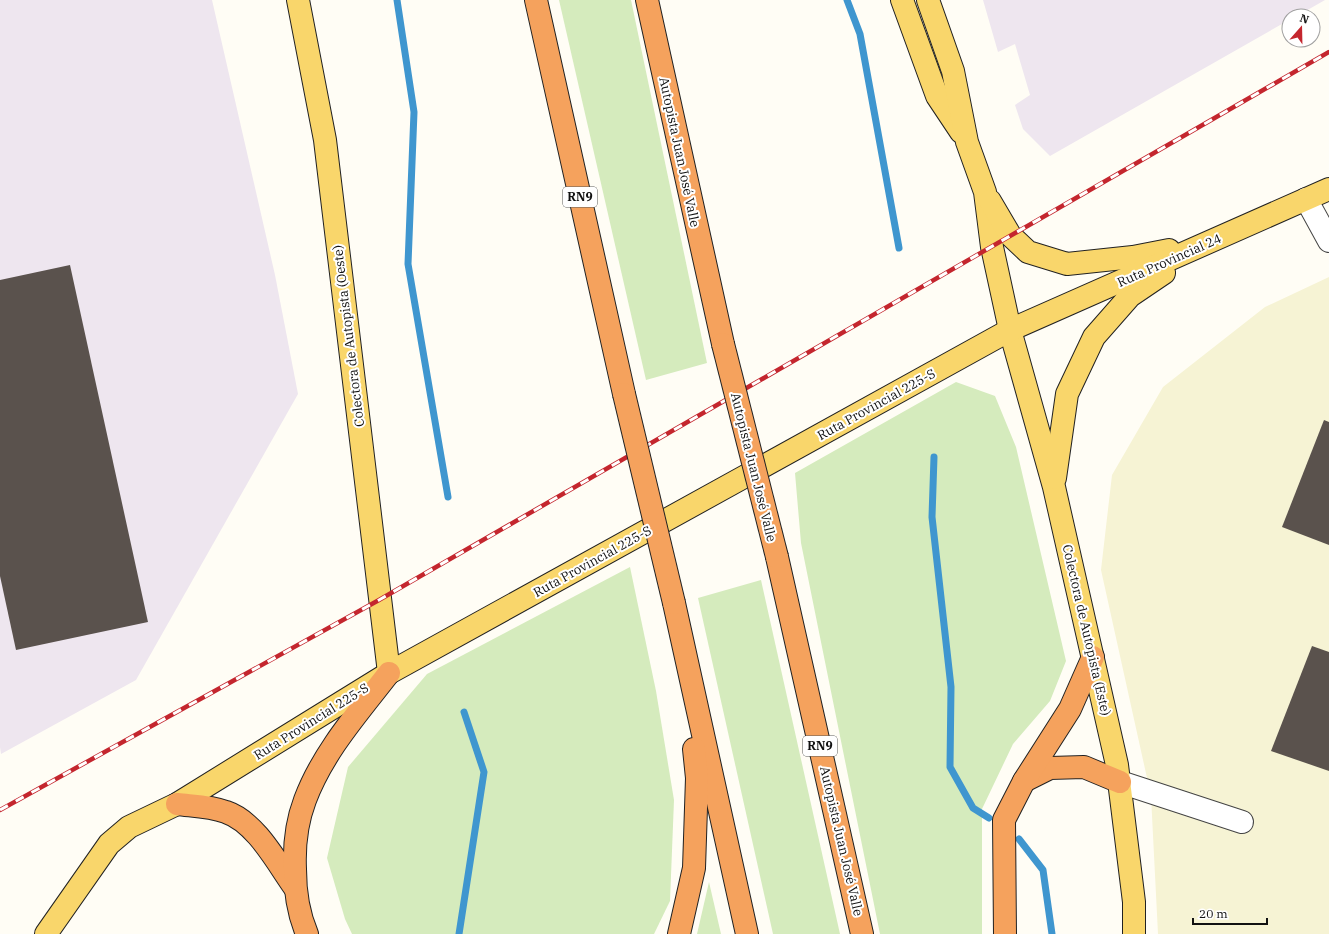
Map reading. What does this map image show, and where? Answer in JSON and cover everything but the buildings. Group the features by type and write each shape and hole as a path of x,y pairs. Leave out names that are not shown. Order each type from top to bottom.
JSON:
{"highway":[{"name":"RN9","path":"536,0 624,394 674,603 747,934"},
{"name":"Autopista Juan José Valle","path":"647,0 722,344 778,557 862,934"},
{"path":"1005,934 1004,820 1024,781 1070,709 1093,657"},
{"path":"679,934 694,868 697,778 686,658"},
{"path":"307,934 302,923 295,888 294,855 297,832 305,800 317,773 336,740 389,673"},
{"path":"1024,781 1050,768 1084,767 1120,782"},
{"path":"177,804 210,807 227,812 242,820 252,829 264,844 295,888"}],"main road":[{"name":"Colectora de Autopista (Oeste)","path":"298,0 325,140 389,673"},
{"path":"902,0 937,96 967,142"},
{"path":"928,0 953,71 967,142 985,192 1010,235 1028,252 1067,264 1133,257 1213,240"},
{"name":"Ruta Provincial 24","path":"1010,330 1329,189"},
{"path":"985,192 992,247 1010,330"},
{"path":"1054,487 1067,394 1094,337 1130,296 1213,240"},
{"name":"Ruta Provincial 225-S","path":"46,934 109,844 129,827 177,804 389,673 1010,330"},
{"name":"Colectora de Autopista (Este)","path":"1010,330 1054,487 1117,765 1134,902 1134,934"}],"lane":[{"path":"1306,199 1329,241"},
{"path":"1120,782 1242,822"}],"shaded area":[{"path":"0,0 212,0 275,275 298,394 136,680 1,754 0,747"},
{"path":"983,0 1325,0 1311,8 1281,8 1281,25 1050,156 1023,129 1015,105 1030,95 1015,44 998,52"},
{"path":"1329,277 1329,934 1158,934 1151,796 1101,570 1112,475 1163,387 1265,307"}],"green space":[{"path":"559,0 631,0 707,363 646,380"},
{"path":"956,382 995,396 1016,447 1066,661 1050,701 1013,744 982,809 982,934 880,934 801,543 795,473"},
{"path":"630,567 656,691 674,800 670,901 654,934 352,934 345,919 327,858 348,767 427,674"},
{"path":"761,580 840,934 773,934 698,598"},
{"path":"709,882 721,934 697,934"}],"waterway":[{"path":"397,0 414,112 408,264 448,497"},
{"path":"847,0 860,34 899,248"},
{"path":"934,457 932,517 951,687 950,767 973,808 989,818"},
{"path":"459,934 484,772 464,712"},
{"path":"1019,839 1043,870 1052,934"}],"railway":[{"path":"0,810 379,600 1329,52"}]}
